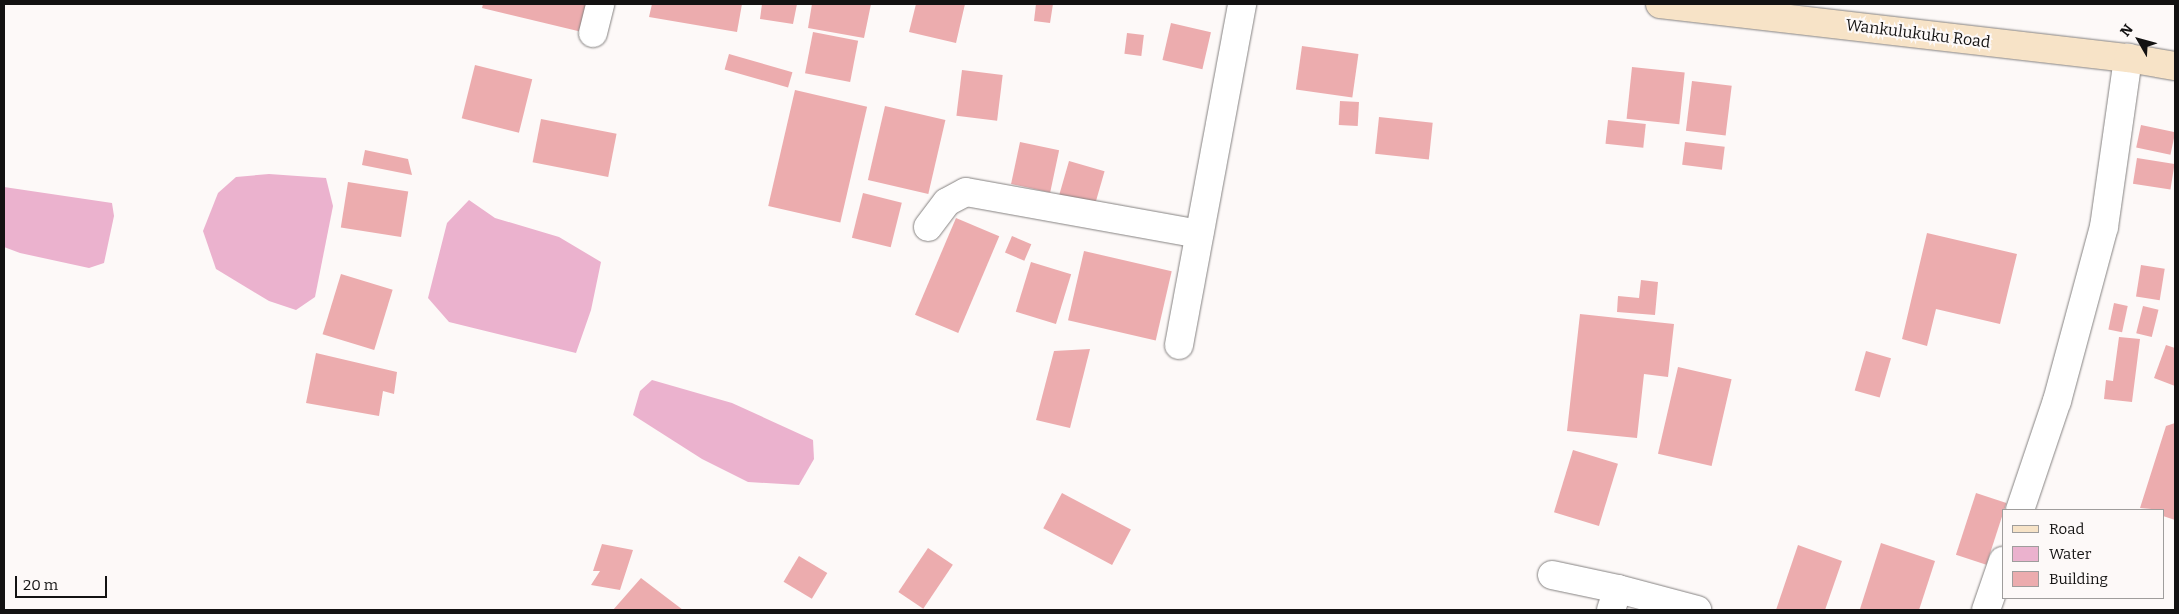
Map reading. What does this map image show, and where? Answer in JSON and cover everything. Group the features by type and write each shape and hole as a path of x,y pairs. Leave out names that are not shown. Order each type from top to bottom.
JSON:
{"main road":[{"name":"Wankulukuku Road","path":"1660,4 2128,58 2175,66"}],"street":[{"path":"593,32 600,4"},
{"path":"1179,345 1242,4"},
{"path":"2020,509 2057,401 2104,227 2128,58"},
{"path":"928,227 947,202 966,192 1199,234"},
{"path":"1986,610 2002,564"},
{"path":"1552,575 1614,600 1697,610"}],"water":[{"path":"269,174 326,178 333,206 315,297 296,310 269,301 216,269 203,231 218,193 236,177"},
{"path":"4,187 112,203 114,216 104,263 89,268 20,253 4,247"},
{"path":"469,200 495,218 559,237 601,262 591,310 576,353 449,322 428,298 447,223"},
{"path":"652,380 732,403 813,440 814,459 799,485 748,482 702,459 633,415 640,391"}],"building":[{"path":"483,4 589,4 582,32 482,8"},
{"path":"652,4 742,4 737,32 649,17"},
{"path":"762,4 797,4 793,24 760,19"},
{"path":"812,4 871,4 864,38 808,28"},
{"path":"916,4 965,4 956,43 909,32"},
{"path":"1036,4 1053,4 1050,23 1034,21"},
{"path":"1171,23 1211,32 1202,69 1162,60"},
{"path":"813,32 858,41 850,82 805,73"},
{"path":"1127,33 1144,35 1141,56 1124,54"},
{"path":"1302,46 1358,54 1352,98 1296,90"},
{"path":"729,54 792,72 788,88 725,69"},
{"path":"475,65 532,79 519,133 462,118"},
{"path":"1632,67 1685,73 1679,124 1627,119"},
{"path":"962,70 1003,75 997,121 956,116"},
{"path":"1692,81 1732,86 1726,136 1686,131"},
{"path":"795,90 867,107 840,223 768,206"},
{"path":"1340,101 1359,102 1358,126 1339,125"},
{"path":"885,106 945,120 928,194 868,180"},
{"path":"1379,117 1433,123 1429,159 1375,154"},
{"path":"541,119 617,134 608,177 533,162"},
{"path":"1608,120 1646,124 1643,148 1605,144"},
{"path":"2141,125 2175,132 2170,155 2136,147"},
{"path":"1020,142 1059,150 1050,192 1011,184"},
{"path":"1685,142 1725,147 1722,170 1682,165"},
{"path":"365,150 408,159 412,175 362,165"},
{"path":"2137,158 2175,164 2170,190 2133,184"},
{"path":"1069,161 1105,171 1095,206 1059,196"},
{"path":"348,182 408,192 401,237 341,227"},
{"path":"863,193 902,203 891,247 852,238"},
{"path":"956,218 999,236 958,333 915,315"},
{"path":"1927,233 2017,254 2000,324 1936,309 1927,346 1902,339"},
{"path":"1012,236 1031,244 1024,261 1005,253"},
{"path":"1084,251 1172,271 1156,340 1068,320"},
{"path":"1031,262 1071,274 1056,324 1016,312"},
{"path":"2141,265 2165,269 2160,300 2136,297"},
{"path":"341,274 393,290 374,350 323,334"},
{"path":"1641,280 1658,282 1655,315 1617,312 1618,296 1639,298"},
{"path":"2114,303 2128,306 2122,332 2108,329"},
{"path":"2143,306 2159,310 2152,337 2136,333"},
{"path":"1580,314 1674,324 1668,377 1644,374 1637,438 1567,431"},
{"path":"2119,337 2140,339 2132,402 2104,399 2106,380 2113,381"},
{"path":"2166,345 2175,348 2175,386 2154,378"},
{"path":"1090,349 1070,428 1036,420 1054,351"},
{"path":"1866,351 1891,358 1880,398 1855,390"},
{"path":"316,353 397,372 394,394 383,391 379,416 306,403"},
{"path":"1678,367 1732,379 1712,466 1658,454"},
{"path":"2175,423 2175,520 2164,516 2164,509 2140,508 2166,426"},
{"path":"1573,450 1618,464 1599,526 1554,512"},
{"path":"1062,493 1131,530 1112,565 1043,528"},
{"path":"1976,493 2006,503 2004,509 2002,509 2002,517 1986,565 1956,555"},
{"path":"1881,543 1935,561 1919,610 1860,609"},
{"path":"602,544 633,550 620,590 591,585 600,571 593,571"},
{"path":"1798,545 1842,561 1825,610 1776,610"},
{"path":"928,548 953,565 923,609 898,592"},
{"path":"799,556 827,573 812,599 784,582"},
{"path":"641,578 683,610 613,610"}]}
